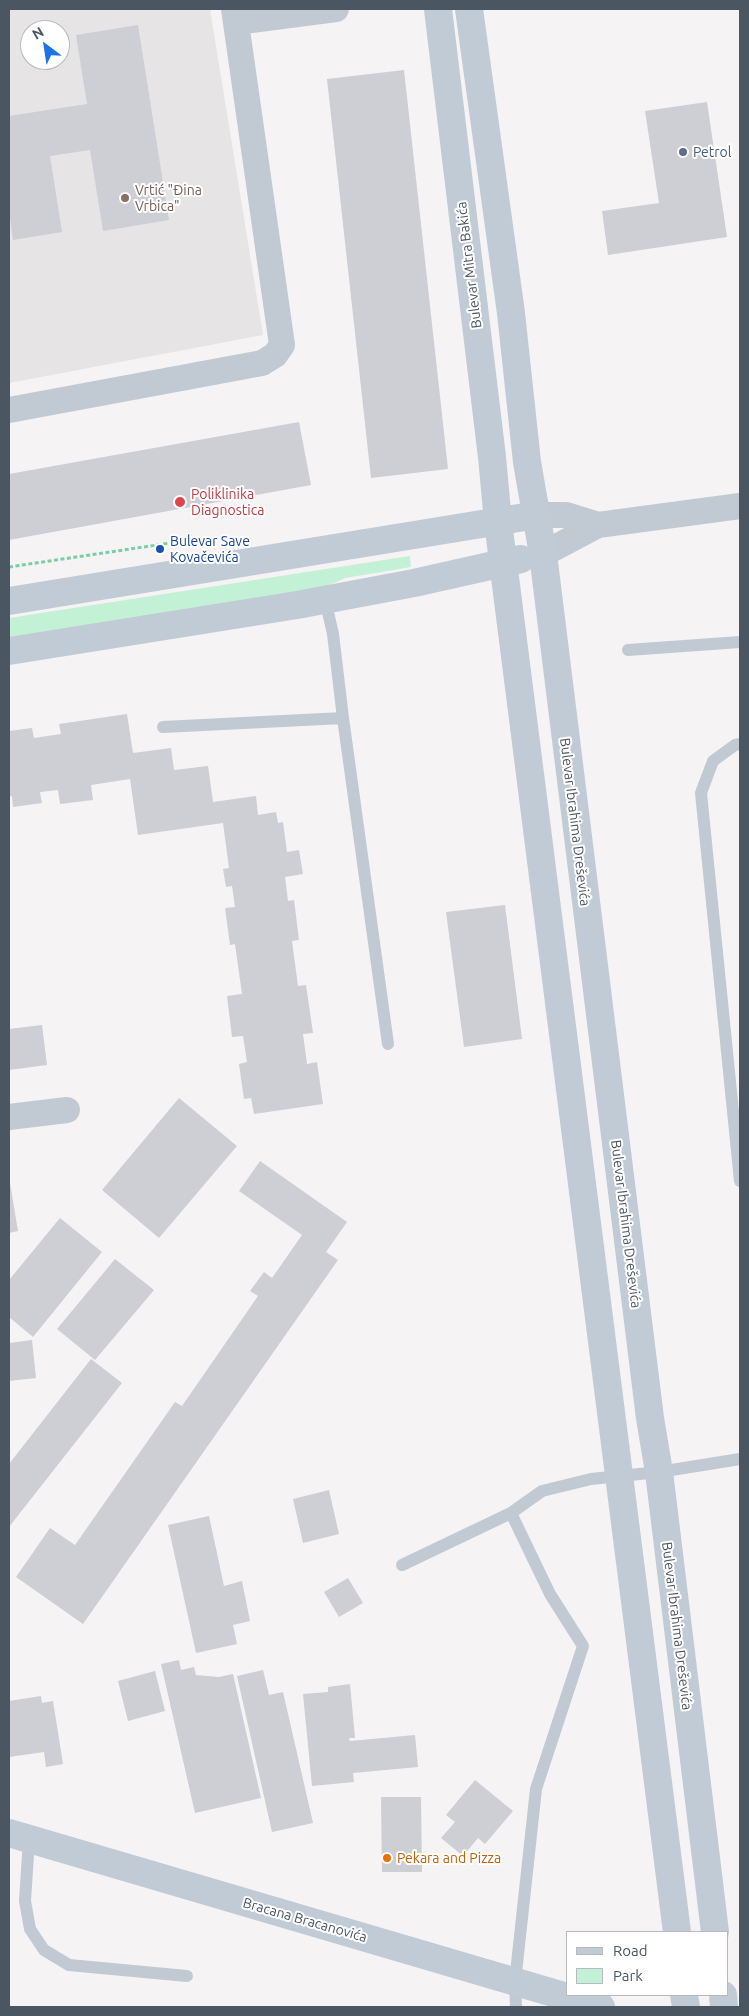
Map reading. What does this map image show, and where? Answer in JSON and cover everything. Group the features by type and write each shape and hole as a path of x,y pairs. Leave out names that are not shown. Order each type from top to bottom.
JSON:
{"street":[{"path":"9,410 262,363 275,355 282,345 235,15 336,9"},
{"name":"Bulevar Mitra Bakića","path":"438,9 492,457 498,522"},
{"path":"469,9 511,313 527,462 537,515"},
{"path":"9,651 414,583 543,554 598,525 740,506"},
{"path":"9,601 537,515 566,515 598,525"},
{"name":"Bulevar Ibrahima Dreševića","path":"537,515 646,1388 659,1472 715,1931"},
{"path":"498,522 676,1931"},
{"path":"9,1117 67,1110"},
{"name":"Bracana Bracanovića","path":"19,1836 515,1994 601,2007"}],"lane":[{"path":"324,599 333,634 388,1044"},
{"path":"628,650 740,642"},
{"path":"163,727 343,718"},
{"path":"740,744 735,744 713,761 701,793 740,1181"},
{"path":"402,1565 511,1513 542,1491 591,1479 659,1472 740,1459"},
{"path":"511,1513 550,1594 583,1646 536,1789 515,1994"},
{"path":"19,1836 25,1901 30,1929 44,1950 69,1965 187,1976"}],"shaded area":[{"name":"Vrtić \"Đina Vrbica\"","path":"9,9 210,9 263,335 9,383"}],"green space":[{"path":"410,556 411,567 345,578 316,591 9,637 9,618"}],"building":[{"path":"138,25 169,220 103,231 90,150 50,156 62,232 13,240 9,211 9,116 87,104 76,35"},
{"path":"404,70 448,469 371,478 327,79"},
{"name":"Petrol","path":"707,102 727,237 608,255 602,211 659,203 645,111"},
{"path":"299,422 311,485 9,540 9,474"},
{"path":"127,714 133,753 171,748 174,770 208,766 213,802 256,796 258,815 276,812 278,823 283,822 287,852 299,850 303,874 285,877 288,901 294,900 299,940 292,941 298,986 306,985 313,1033 303,1034 307,1064 317,1062 323,1104 254,1114 251,1098 244,1099 239,1064 247,1062 243,1036 232,1037 227,996 242,994 235,944 230,945 225,908 235,907 232,886 226,887 223,869 229,868 223,823 138,835 130,779 91,785 93,800 60,804 58,790 40,792 42,803 13,807 12,796 9,797 9,731 32,728 34,738 61,734 59,724"},
{"path":"505,905 522,1039 464,1047 446,912"},
{"path":"42,1025 47,1065 9,1070 9,1029"},
{"path":"179,1098 237,1146 159,1238 102,1190"},
{"path":"260,1161 347,1222 326,1252 338,1260 83,1624 16,1577 50,1528 75,1545 175,1402 182,1406 258,1296 250,1291 264,1272 272,1278 302,1235 239,1191"},
{"path":"9,1177 18,1231 9,1233"},
{"path":"60,1218 102,1252 33,1337 9,1317 9,1280"},
{"path":"115,1259 154,1290 95,1360 57,1329"},
{"path":"32,1340 36,1378 9,1381 9,1343"},
{"path":"91,1359 122,1383 9,1527 9,1464"},
{"path":"329,1490 339,1534 303,1543 293,1499"},
{"path":"209,1516 224,1586 242,1581 250,1621 233,1625 237,1644 196,1653 168,1525"},
{"path":"348,1578 363,1603 339,1617 324,1592"},
{"path":"179,1660 181,1670 194,1667 196,1675 219,1677 233,1674 261,1798 195,1813 161,1664"},
{"path":"263,1670 269,1695 283,1692 313,1823 272,1832 237,1676"},
{"path":"155,1671 165,1711 128,1721 118,1681"},
{"path":"350,1684 355,1738 349,1738 350,1741 415,1735 418,1767 353,1773 354,1782 312,1786 303,1694 328,1692 328,1687"},
{"path":"41,1696 42,1703 53,1701 63,1764 46,1767 44,1752 9,1757 9,1701"},
{"path":"475,1780 513,1811 485,1844 478,1838 463,1856 441,1838 455,1822 446,1815"},
{"path":"381,1797 421,1797 422,1872 382,1872"}],"place":[{"name":"Petrol","path":"683,152"},
{"name":"Vrtić \"Đina Vrbica\"","path":"125,198"},
{"name":"Poliklinika Diagnostica","path":"180,502"},
{"name":"Bulevar Save Kovačevića","path":"160,549"},
{"name":"Pekara and Pizza","path":"387,1858"}]}
